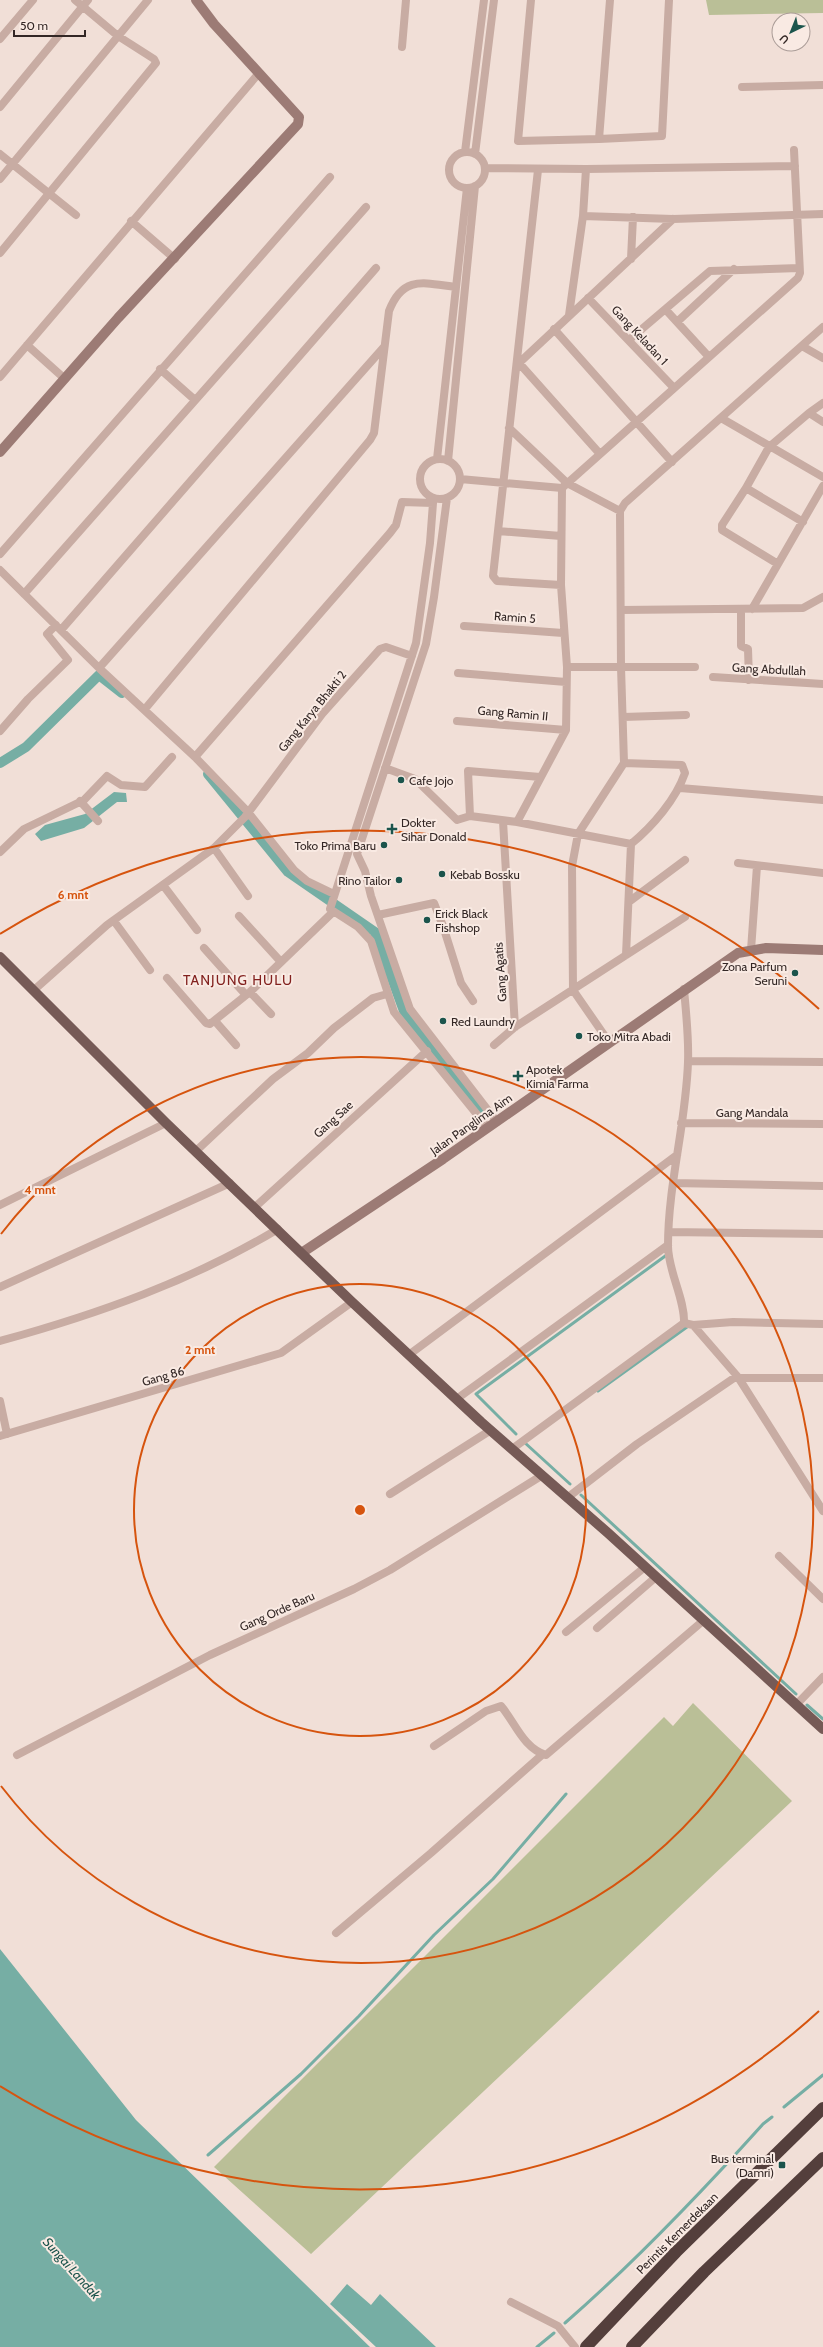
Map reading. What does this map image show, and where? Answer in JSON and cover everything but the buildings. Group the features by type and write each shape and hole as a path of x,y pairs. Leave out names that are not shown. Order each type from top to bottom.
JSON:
{"highway":[{"name":"Perintis Kemerdekaan","path":"586,2347 676,2252 823,2108"},
{"path":"632,2347 704,2272 823,2158"}],"main road":[{"path":"0,957 166,1123 303,1252 349,1306 410,1354 490,1430 704,1620 796,1706 823,1729"}],"street":[{"path":"0,39 33,0"},
{"path":"0,253 156,63 154,59 118,36 86,3 75,0"},
{"path":"0,179 148,0"},
{"path":"0,452 298,124 299,117 214,24 196,0"},
{"path":"402,47 406,0"},
{"path":"465,152 484,0"},
{"path":"475,154 494,0"},
{"path":"532,0 518,141 662,136 669,0"},
{"path":"599,139 610,0"},
{"path":"0,107 86,3"},
{"path":"0,377 131,221 260,73"},
{"path":"742,87 823,85"},
{"path":"517,822 566,730 567,666 563,633 561,585 561,536 565,485 793,283 800,275 794,150"},
{"path":"465,152 475,154 480,157 485,168 481,181 475,186 467,188 454,181 450,174 453,160 465,152"},
{"path":"0,154 76,215"},
{"path":"485,168 586,170 795,166"},
{"path":"538,170 518,363 509,428 493,576 497,581 561,585"},
{"path":"569,315 583,216 586,170"},
{"path":"0,554 160,368 330,177"},
{"path":"448,461 475,186"},
{"path":"437,459 467,188"},
{"path":"24,594 366,207"},
{"path":"583,216 674,219 823,214"},
{"path":"632,217 632,259"},
{"path":"518,363 674,219"},
{"path":"131,221 174,259"},
{"path":"0,730 28,699 68,660 47,634 58,627 376,268"},
{"path":"628,340 666,310 679,296 710,271 799,268"},
{"path":"677,322 734,269"},
{"path":"145,709 370,440 374,433 389,311 395,298 401,291 415,282 455,287"},
{"name":"Gang Keladan 1","path":"588,298 674,388"},
{"path":"666,310 708,357"},
{"path":"609,1042 573,990 572,866 578,834 624,763 620,667 620,511 625,503 823,327"},
{"path":"554,329 672,462"},
{"path":"27,345 65,379"},
{"path":"802,346 823,358"},
{"path":"99,668 384,347"},
{"path":"518,363 600,454"},
{"path":"160,368 195,400"},
{"path":"778,564 722,530 722,526 769,447 823,403"},
{"path":"809,413 823,422"},
{"path":"721,418 823,477"},
{"path":"509,428 565,485 620,511"},
{"path":"167,978 206,1023 210,1024 248,993 281,962 332,909 334,895 412,656 421,621 432,500 424,491 420,478 427,464 437,459 448,461 457,468 460,479 454,494 446,498 432,500 402,502 396,525 390,533 195,757"},
{"path":"460,479 565,485"},
{"path":"752,609 804,522 823,486"},
{"path":"746,488 804,522"},
{"path":"446,498 434,596 426,644 357,854 365,872 410,1009 497,1122"},
{"path":"498,531 561,536"},
{"path":"0,570 99,668 145,709 195,757 294,870 307,881 334,895"},
{"path":"621,610 803,608 823,597"},
{"path":"741,609 741,646 748,649 749,680"},
{"name":"Ramin 5","path":"464,626 563,633"},
{"name":"Gang Karya Bhakti 2","path":"34,990 114,921 214,848 246,815 322,714 380,649 386,647 412,656"},
{"path":"567,666 695,667"},
{"path":"458,673 566,682"},
{"name":"Gang Abdullah","path":"713,678 823,684"},
{"path":"622,717 686,715"},
{"name":"Gang Ramin II","path":"458,721 566,730"},
{"path":"0,852 24,829 80,801 107,776 121,785 145,787 172,757"},
{"path":"624,763 682,765 685,773 680,788 648,828 631,844 629,869 630,901 626,955"},
{"path":"385,768 415,779 457,820 470,816 517,822 631,844"},
{"path":"470,816 468,771 540,778"},
{"path":"680,788 823,800"},
{"path":"80,801 98,821"},
{"name":"Gang Agatis","path":"503,821 515,1027"},
{"path":"214,848 248,896"},
{"path":"348,852 357,854"},
{"path":"630,901 685,860"},
{"path":"738,863 823,873"},
{"path":"751,950 757,866"},
{"path":"163,885 196,930"},
{"path":"378,915 434,903 461,983 473,1001"},
{"path":"332,909 358,927 371,941 386,994 394,1012 488,1128"},
{"path":"239,916 281,962"},
{"path":"494,1045 515,1027 685,916"},
{"path":"114,921 150,970"},
{"path":"204,948 271,1014"},
{"name":"Jalan Panglima Aim","path":"303,1252 497,1122 684,989 738,953 751,950 823,950"},
{"path":"684,989 689,1061 673,1183 668,1245 675,1285 688,1324 738,1377 823,1511"},
{"path":"196,1151 273,1079 308,1053 334,1028 373,998 386,994"},
{"path":"215,1021 236,1045"},
{"name":"Gang Sae","path":"255,1207 427,1051"},
{"path":"689,1061 823,1062"},
{"path":"0,1205 166,1123"},
{"name":"Gang Mandala","path":"681,1123 823,1124"},
{"path":"410,1354 677,1155"},
{"path":"0,1287 230,1183"},
{"path":"673,1183 823,1186"},
{"path":"0,1341 72,1321 146,1295 184,1279 243,1250 278,1229"},
{"path":"669,1232 823,1234"},
{"path":"458,1398 668,1245"},
{"name":"Gang 86","path":"4,1435 281,1353 349,1306"},
{"path":"512,1449 688,1324 733,1322 823,1324"},
{"path":"567,1498 688,1407 727,1382 738,1377 823,1378"},
{"path":"0,1401 4,1435"},
{"path":"390,1494 490,1430"},
{"name":"Gang Orde Baru","path":"17,1755 210,1655 372,1580 420,1552 541,1476"},
{"path":"779,1556 823,1599"},
{"path":"566,1632 644,1567"},
{"path":"597,1628 656,1577"},
{"path":"336,1933 431,1853 543,1754 551,1752 704,1620"},
{"path":"796,1706 823,1677"},
{"path":"434,1746 486,1711 501,1706 520,1733 533,1747 543,1754"},
{"path":"511,2302 558,2326 575,2347"}],"green space":[{"path":"706,0 823,0 823,13 771,12 771,14 709,15"},
{"path":"693,1703 792,1801 311,2254 214,2167 664,1717 673,1726"}],"water":[{"path":"114,792 126,793 127,802 117,802 84,828 41,841 35,834 45,825 85,814"},
{"name":"Sungai Landak","path":"0,1949 136,2120 370,2347 0,2347"},
{"path":"347,2284 371,2305 380,2294 436,2347 376,2347 330,2304"}],"waterway":[{"path":"0,763 26,747 99,675 122,693"},
{"path":"208,774 288,872 375,932 404,1011 486,1113"},
{"path":"516,1434 476,1394 668,1254"},
{"path":"598,1391 687,1327"},
{"path":"524,1442 570,1484"},
{"path":"581,1495 796,1694"},
{"path":"807,1705 823,1719"},
{"path":"208,2155 301,2074 359,2016 434,1935 493,1879 566,1794"},
{"path":"784,2107 823,2075"},
{"path":"565,2323 617,2276 691,2201 763,2124 772,2117"},
{"path":"537,2347 554,2333"}],"place":[{"name":"Cafe Jojo","path":"401,780"},
{"name":"Dokter Sihar Donald","path":"392,829"},
{"name":"Toko Prima Baru","path":"384,845"},
{"name":"Kebab Bossku","path":"442,874"},
{"name":"Rino Tailor","path":"399,880"},
{"name":"Erick Black Fishshop","path":"427,920"},
{"name":"Zona Parfum Seruni","path":"795,973"},
{"name":"Red Laundry","path":"443,1021"},
{"name":"Toko Mitra Abadi","path":"579,1036"},
{"name":"Apotek Kimia Farma","path":"518,1076"},
{"name":"Bus terminal (Damri)","path":"782,2165"}],"district":[{"name":"TANJUNG HULU","path":"238,980"}]}
